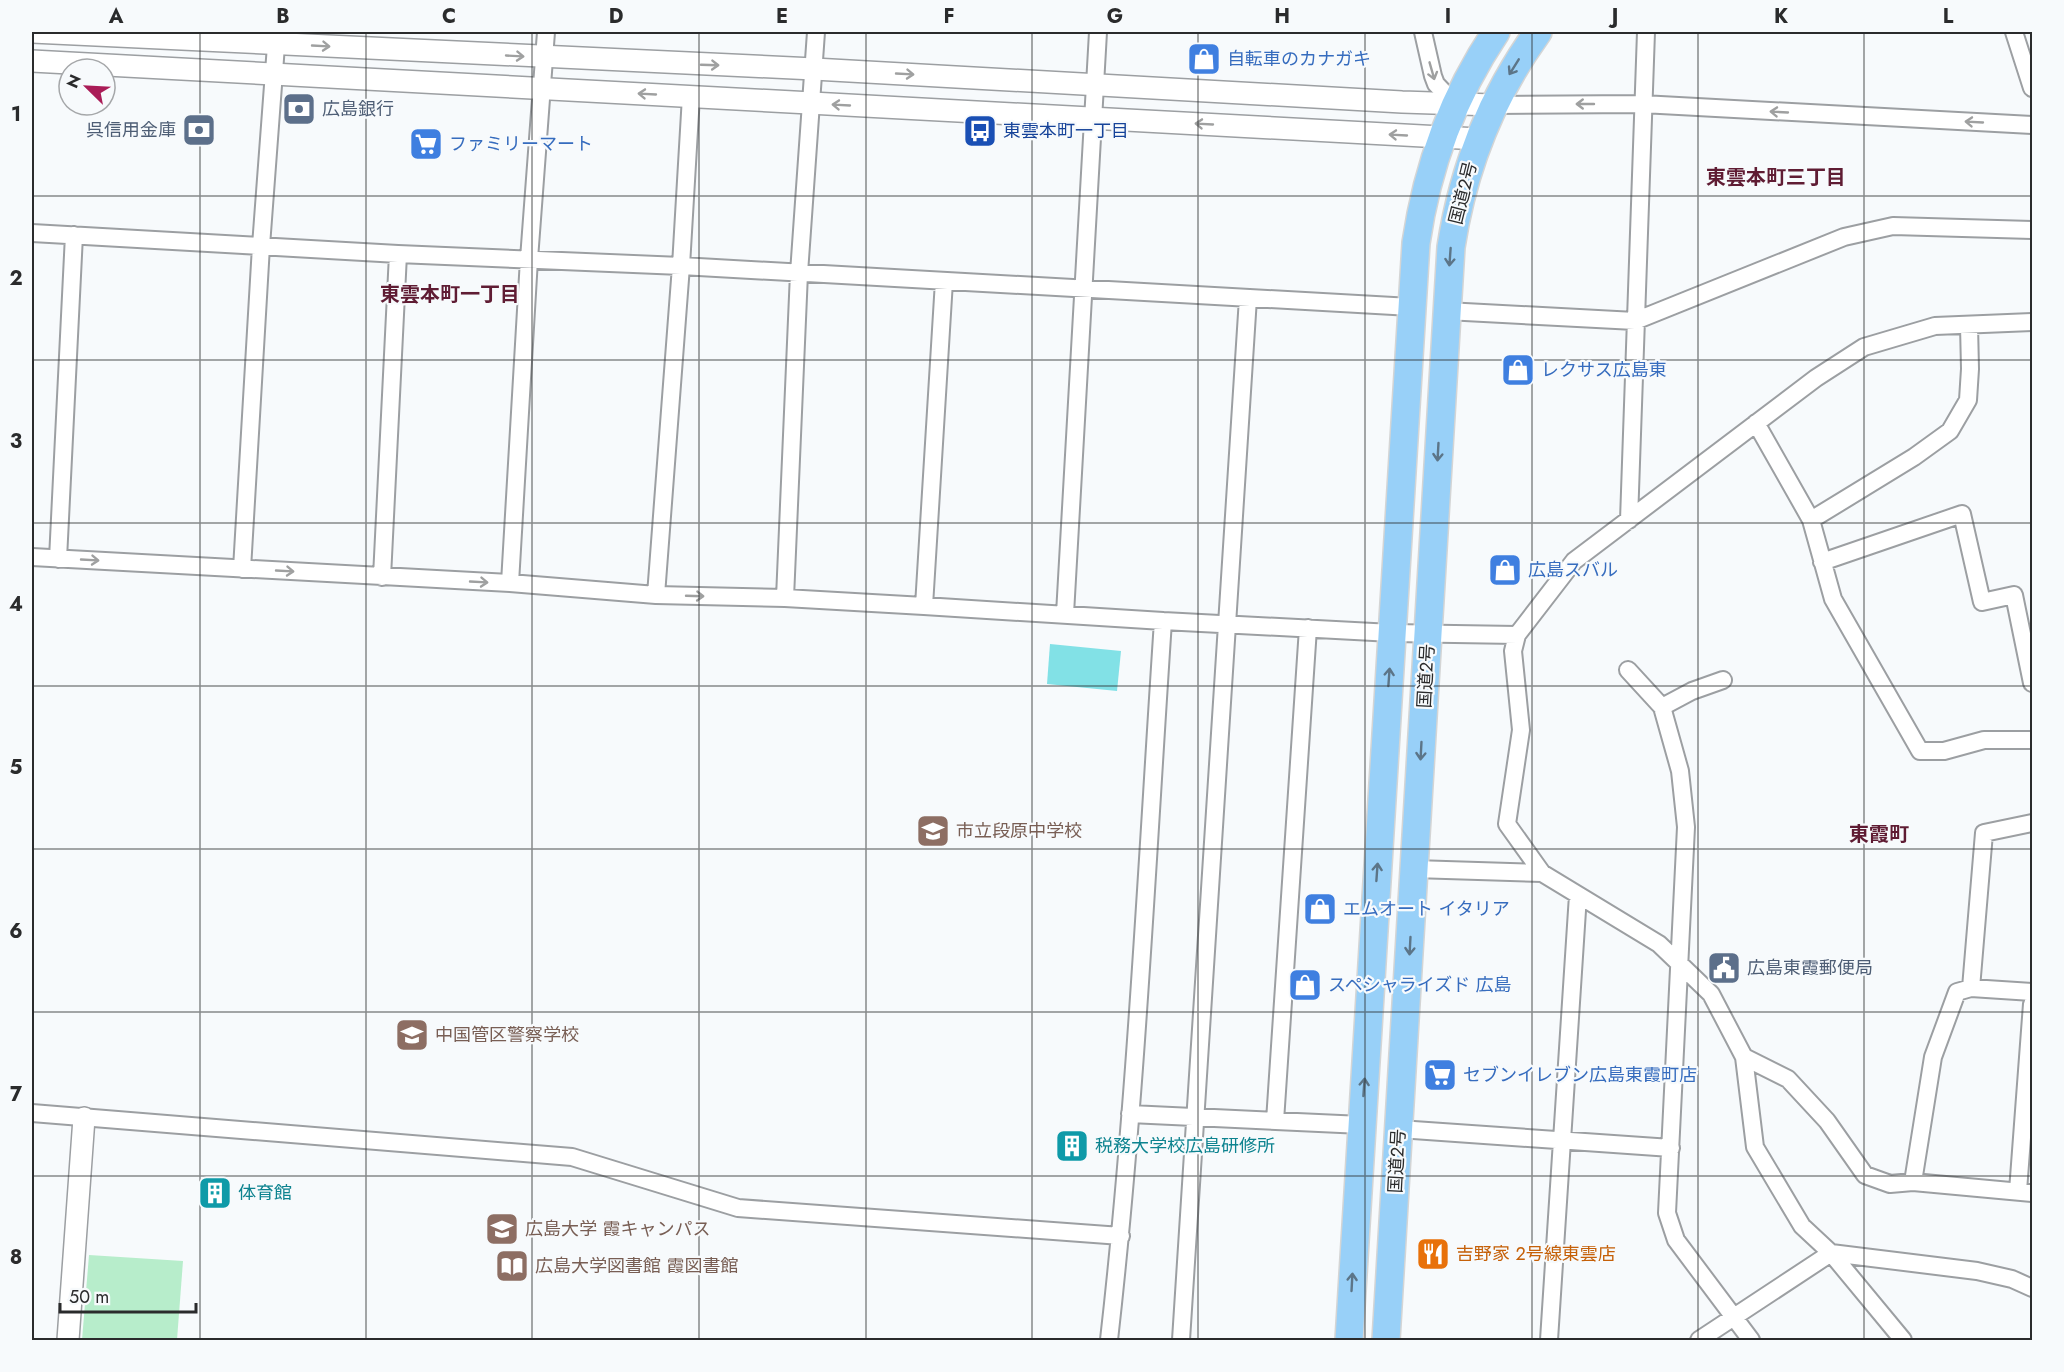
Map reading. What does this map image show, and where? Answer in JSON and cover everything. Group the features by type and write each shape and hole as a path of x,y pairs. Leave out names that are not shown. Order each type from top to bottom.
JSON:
{"highway":[{"name":"国道2号","path":"1349,1341 1412,307 1420,220 1430,174 1442,136 1475,65 1496,32"},
{"name":"国道2号","path":"1386,1341 1446,311 1454,226 1463,183 1493,105 1538,32"}],"street":[{"path":"42,32 277,38 545,57 814,69 1455,104 1642,104 2032,126"},
{"path":"510,583 529,259 546,32"},
{"path":"785,598 799,273 816,32"},
{"path":"1065,614 1098,32"},
{"path":"1423,32 1436,84 1455,104"},
{"path":"1629,520 1646,32"},
{"path":"2014,32 2032,88"},
{"path":"242,569 261,246 277,38"},
{"path":"32,61 1442,136 1478,140"},
{"path":"656,595 681,266 691,96"},
{"path":"1446,311 1635,321 1844,237 1893,226 2032,230"},
{"path":"32,233 1412,307"},
{"path":"58,559 74,235"},
{"path":"382,577 398,254"},
{"path":"924,606 944,281"},
{"path":"1181,1341 1248,298"},
{"path":"1903,1341 1831,1253 1802,1226 1755,1147 1744,1058 1711,994 1659,944 1542,873 1507,824 1521,729 1513,651 1517,634 1574,561 1816,378 1864,347 1935,326 2032,322"},
{"path":"1811,520 1914,457 1950,431 1968,400 1971,369 1969,325"},
{"path":"1756,423 1811,520 1833,599 1920,751 1944,751 1984,740 2032,740"},
{"path":"1822,562 1962,514 1982,602 2014,595 2032,683"},
{"path":"32,558 510,583 656,595 785,598 1392,633 1517,634"},
{"path":"1109,1341 1121,1236 1163,621"},
{"path":"1275,1121 1308,628"},
{"path":"1628,670 1662,707 1680,771 1686,827 1666,1213 1676,1240 1751,1341"},
{"path":"1662,707 1692,691 1723,680"},
{"path":"1971,987 1984,833 2032,823"},
{"path":"1414,869 1542,873"},
{"path":"1549,1341 1578,895"},
{"path":"1913,1182 1933,1057 1957,992 1971,987 2032,992"},
{"path":"1744,1058 1788,1079 1827,1121 1864,1175 1890,1184 1913,1182 2025,1192 2032,1004"},
{"path":"32,1113 572,1157 738,1208 1121,1236"},
{"path":"1130,1114 1362,1125"},
{"path":"68,1341 84,1118"},
{"path":"1399,1129 1671,1148"},
{"path":"1699,1341 1831,1253 1977,1271 2012,1279 2032,1288"}],"green space":[{"path":"89,1255 183,1261 177,1340 82,1340"}],"water":[{"path":"1050,644 1121,651 1117,691 1047,684"}],"place":[{"name":"自転車のカナガキ","path":"1204,59"},
{"name":"広島銀行","path":"299,109"},
{"name":"呉信用金庫","path":"199,130"},
{"name":"東雲本町一丁目","path":"980,131"},
{"name":"ファミリーマート","path":"426,144"},
{"name":"レクサス広島東","path":"1518,370"},
{"name":"広島スバル","path":"1505,570"},
{"name":"市立段原中学校","path":"933,831"},
{"name":"エムオート イタリア","path":"1320,909"},
{"name":"広島東霞郵便局","path":"1724,968"},
{"name":"スペシャライズド 広島","path":"1305,985"},
{"name":"中国管区警察学校","path":"412,1035"},
{"name":"セブンイレブン広島東霞町店","path":"1440,1075"},
{"name":"税務大学校広島研修所","path":"1072,1146"},
{"name":"体育館","path":"215,1193"},
{"name":"広島大学 霞キャンパス","path":"502,1229"},
{"name":"吉野家 2号線東雲店","path":"1433,1254"},
{"name":"広島大学図書館 霞図書館","path":"512,1266"}],"district":[{"name":"東雲本町三丁目","path":"1776,177"},
{"name":"東雲本町一丁目","path":"450,294"},
{"name":"東霞町","path":"1879,834"}]}
